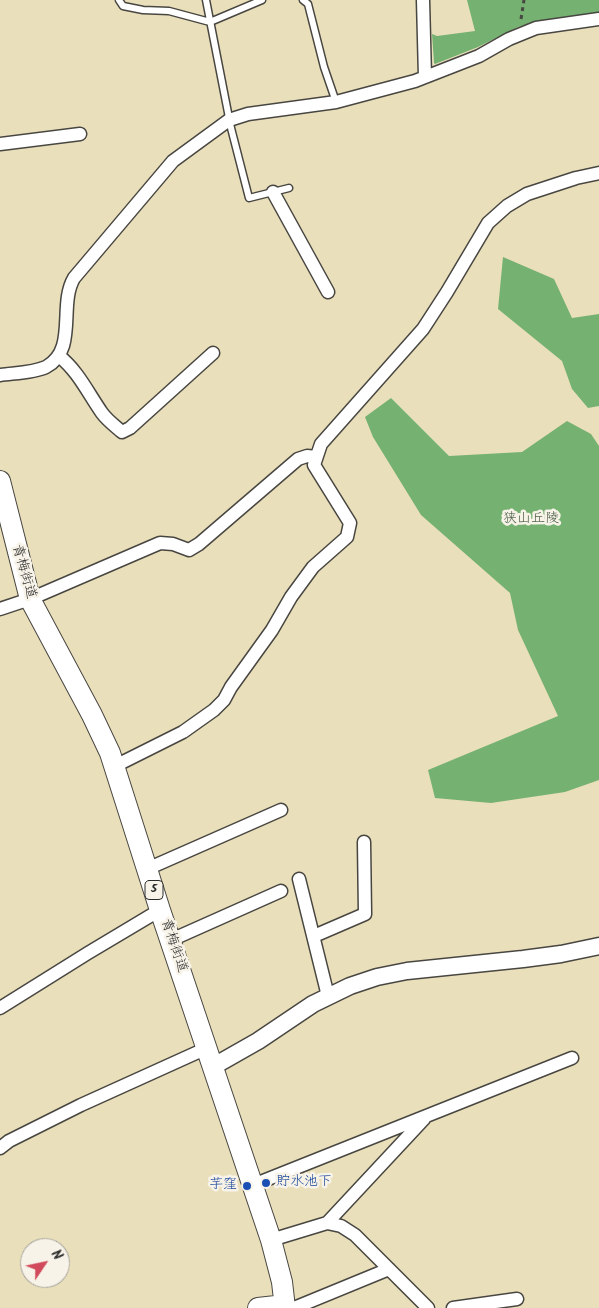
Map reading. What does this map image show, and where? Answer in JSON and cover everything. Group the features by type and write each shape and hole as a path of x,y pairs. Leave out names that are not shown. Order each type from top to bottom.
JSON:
{"main road":[{"name":"青梅街道","path":"0,481 30,599 92,715 115,766 146,869 271,1240 288,1307"},
{"path":"258,1308 288,1307"}],"street":[{"path":"423,0 425,77"},
{"path":"0,375 40,369 59,356 66,338 66,299 74,278 173,160 229,120 248,114 336,102 415,81 479,56 509,38 536,28 599,19"},
{"path":"0,144 80,134"},
{"path":"115,766 182,732 214,710 224,700 231,687 272,630 291,597 313,567 347,537 350,523 314,465 321,444 423,329 488,223 507,206 527,194 576,178 599,173"},
{"path":"273,192 328,292"},
{"path":"59,356 67,362 89,391 102,414 122,432 130,428 213,353"},
{"path":"0,609 30,599 160,543 173,544 188,550 199,544 298,459 307,456 316,457"},
{"path":"146,869 281,810"},
{"path":"314,936 365,914 364,842"},
{"path":"299,879 328,996"},
{"path":"171,940 280,891"},
{"path":"0,1008 160,910"},
{"path":"0,1148 9,1141 81,1105 258,1041 298,1013 350,986 388,974 561,954 599,946"},
{"path":"253,1185 572,1058"},
{"path":"327,1223 427,1116"},
{"path":"271,1240 327,1223 341,1226 355,1235 428,1308"},
{"path":"288,1307 389,1269"},
{"path":"453,1308 517,1299"}],"lane":[{"path":"119,0 123,6 144,10 169,11 210,22 262,0"},
{"path":"206,0 229,120 249,198 289,188"},
{"path":"302,0 308,4 324,67 336,102"}],"green space":[{"path":"467,0 599,0 599,16 566,17 518,27 478,47 435,64 432,34 437,36 475,31"},
{"path":"503,257 554,279 572,318 599,314 599,406 588,408 572,389 562,361 498,309"},
{"name":"狭山丘陵","path":"391,398 449,456 522,452 567,421 591,434 599,446 599,780 565,792 491,803 435,798 428,770 558,716 518,630 510,593 421,515 373,437 365,417"}],"place":[{"name":"貯水池下","path":"266,1183"},
{"name":"芋窪","path":"247,1186"}]}
